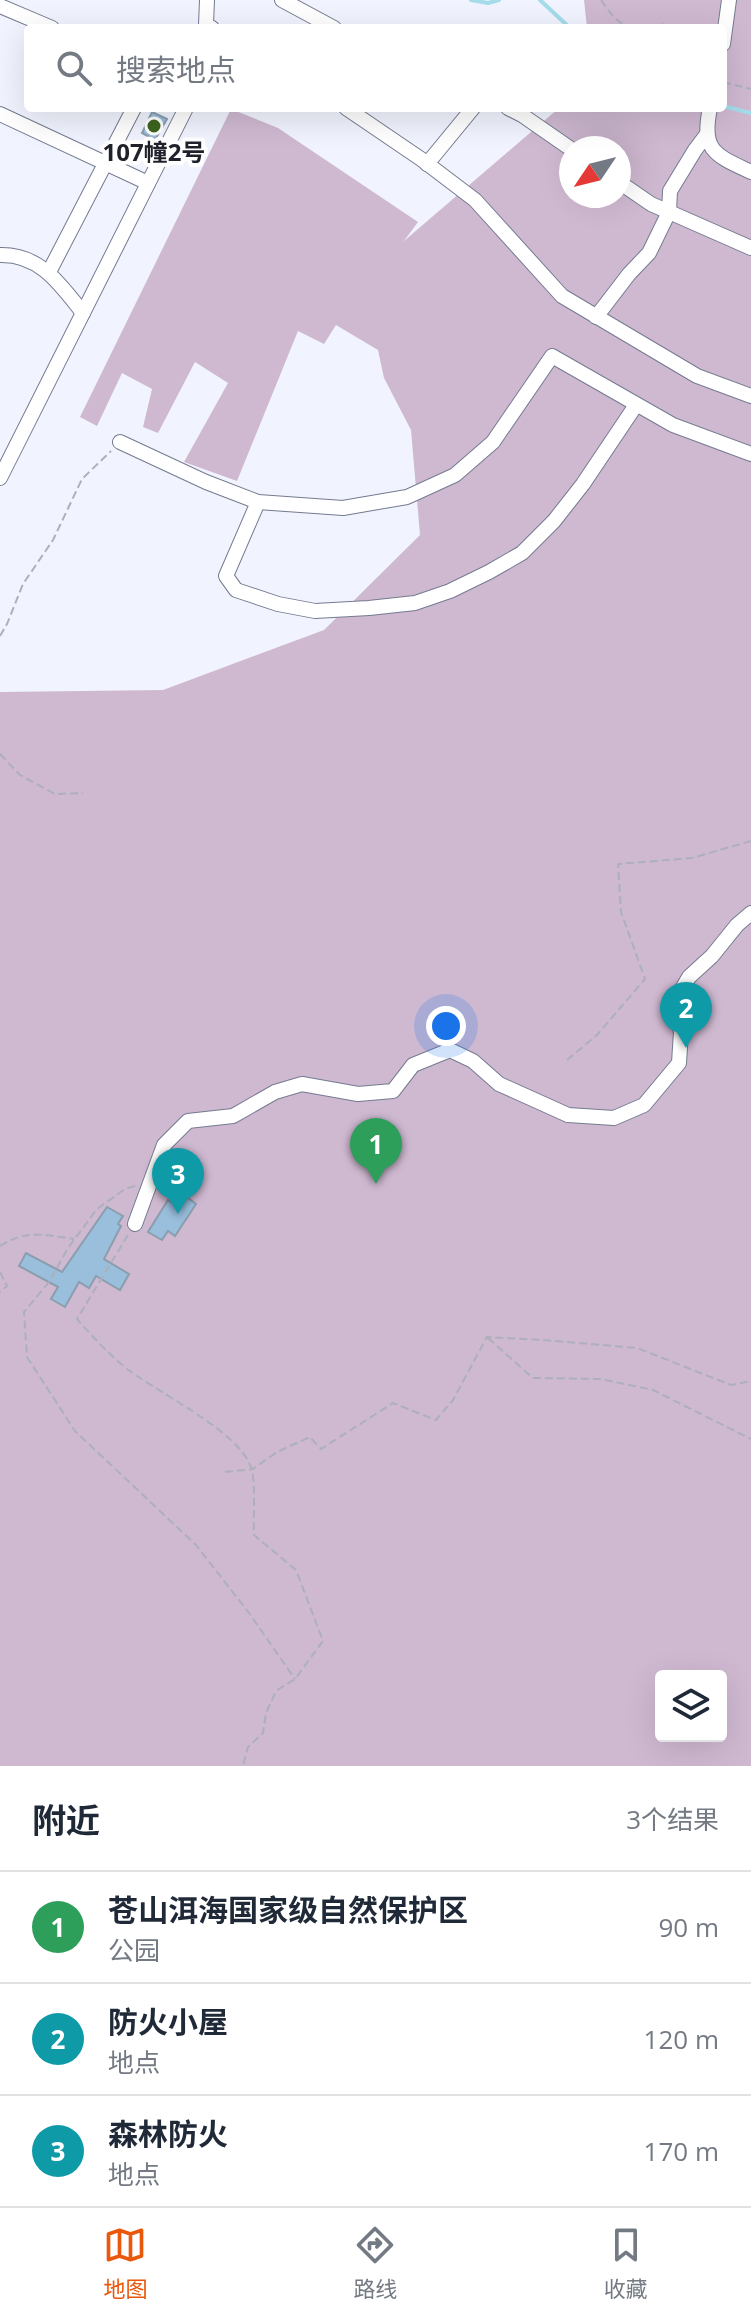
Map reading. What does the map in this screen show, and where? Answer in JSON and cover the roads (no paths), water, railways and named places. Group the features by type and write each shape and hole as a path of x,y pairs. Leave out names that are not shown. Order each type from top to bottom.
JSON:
{"street":[{"path":"206,24 207,0"},
{"path":"282,0 327,24"},
{"path":"726,24 729,0"},
{"path":"0,6 43,24"},
{"path":"49,272 132,112"},
{"path":"0,478 184,112"},
{"path":"352,112 475,200 562,296 697,376 751,396"},
{"path":"427,164 470,112"},
{"path":"516,112 559,141"},
{"path":"596,317 649,253 669,212 670,191 706,131 709,112"},
{"path":"0,114 148,183"},
{"path":"706,131 711,146 720,156 751,172"},
{"path":"631,190 651,204 751,248"},
{"path":"0,255 17,255 49,272 83,313"},
{"path":"120,442 258,502 343,508 407,497 455,475 493,442 552,356 673,425 751,454"},
{"path":"258,502 226,576 236,590 278,604 315,611 415,603 450,591 522,553 554,521 583,484 636,405"},
{"path":"135,1224 164,1145 188,1121 233,1116 275,1092 302,1084 358,1094 393,1091 413,1065 450,1050 473,1061 499,1084 568,1115 614,1118 644,1105 679,1063 681,1032 674,1003 689,977 751,913"}],"waterway":[{"path":"471,0 488,3 499,0"},
{"path":"540,0 566,24"},
{"path":"727,107 751,113"}],"place":[{"name":"107幢2号","path":"154,126"},
{"name":"防火小屋","path":"686,1048"},
{"name":"苍山洱海国家级自然保护区","path":"376,1184"},
{"name":"森林防火","path":"178,1214"}]}
